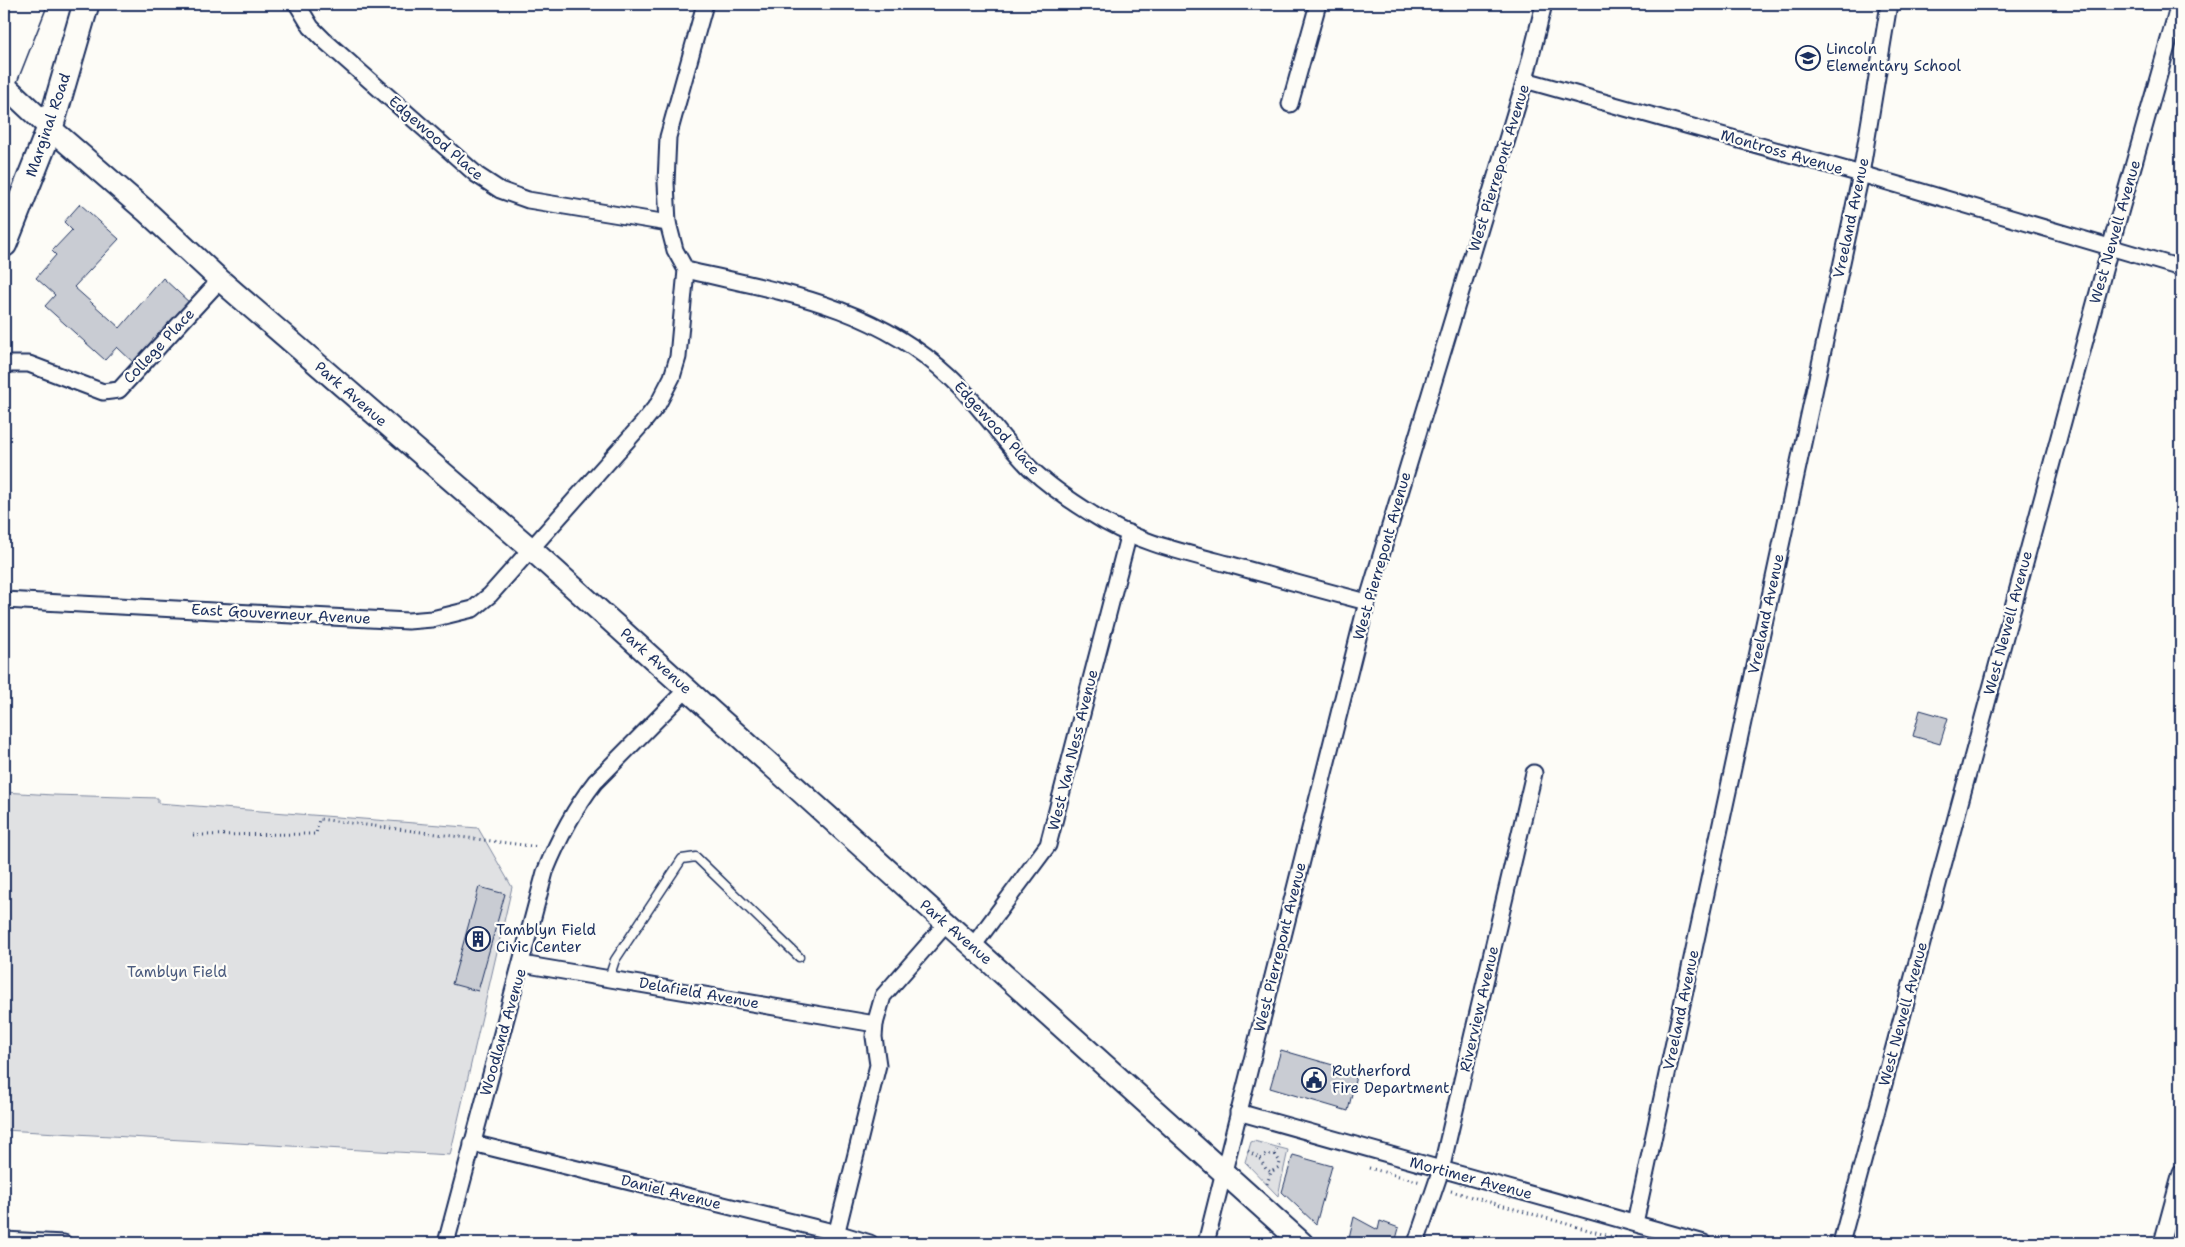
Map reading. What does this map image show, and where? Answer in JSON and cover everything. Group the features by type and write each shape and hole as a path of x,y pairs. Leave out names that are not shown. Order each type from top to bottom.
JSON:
{"highway":[{"path":"4,12 6,4"},
{"path":"4,75 32,4"}],"main road":[{"name":"Marginal Road","path":"4,244 50,128 86,4"}],"street":[{"name":"Edgewood Place","path":"296,4 311,27 325,41 477,175 500,190 528,200 668,223"},
{"path":"686,270 675,250 668,223 666,183 668,137 705,4"},
{"path":"1290,104 1318,4"},
{"name":"West Pierrepont Avenue","path":"1206,1243 1367,602 1525,80 1544,4"},
{"name":"Vreeland Avenue","path":"1635,1223 1861,174 1889,4"},
{"name":"West Newell Avenue","path":"1841,1243 2110,248 2179,4"},
{"name":"Montross Avenue","path":"1525,80 1861,174 2181,268"},
{"name":"Park Avenue","path":"4,85 50,128 147,212 220,280 531,549 1302,1243"},
{"name":"Edgewood Place","path":"686,270 822,302 889,332 920,352 949,375 975,401 1029,467 1058,492 1094,516 1163,547 1367,602"},
{"name":"East Gouverneur Avenue","path":"4,600 408,621 432,619 473,609 490,595 658,404 672,377 678,357 686,270"},
{"name":"College Place","path":"4,364 29,364 103,392 119,390 220,280"},
{"name":"West Van Ness Avenue","path":"973,946 1048,845 1129,533"},
{"name":"Woodland Avenue","path":"446,1243 545,872 554,849 584,797 596,782 687,689"},
{"name":"Riverview Avenue","path":"1416,1243 1441,1170 1534,773"},
{"path":"835,1238 878,1065 874,1037 875,1024 884,996 946,924"},
{"name":"Delafield Avenue","path":"522,964 875,1024"},
{"name":"Mortimer Avenue","path":"1238,1112 1704,1243"},
{"name":"Daniel Avenue","path":"472,1143 835,1238 870,1243"},
{"path":"2162,1243 2181,1173"},
{"path":"4,1240 64,1243"}],"lane":[{"path":"609,978 615,960 682,859 696,857 799,957"}],"path":[{"path":"193,835 316,834 319,819 554,849"},
{"path":"1275,1154 1279,1142"},
{"path":"1248,1151 1271,1172"},
{"path":"1260,1160 1275,1154"},
{"path":"1267,1184 1271,1172 1279,1167 1280,1162 1275,1154"}],"green space":[{"name":"Tamblyn Field","path":"4,792 158,798 158,803 478,828 512,887 450,1155 4,1130"},
{"path":"1254,1141 1288,1150 1278,1196 1245,1162 1251,1142"}],"building":[{"path":"80,204 119,239 74,287 120,328 163,278 192,305 137,366 117,347 105,360 45,306 55,295 36,278 56,255 52,251 72,230 64,222"},
{"path":"1920,710 1948,718 1940,744 1913,736"},
{"name":"Tamblyn Field Civic Center","path":"479,887 505,894 478,991 452,984"},
{"name":"Rutherford Fire Department","path":"1281,1050 1357,1072 1348,1111 1270,1088"},
{"path":"1293,1155 1332,1166 1316,1224 1282,1192"},
{"path":"1354,1217 1378,1230 1380,1221 1399,1228 1395,1243 1348,1243"}],"place":[{"name":"Lincoln Elementary School","path":"1808,58"},
{"name":"Tamblyn Field Civic Center","path":"478,939"},
{"name":"Rutherford Fire Department","path":"1314,1080"}]}
